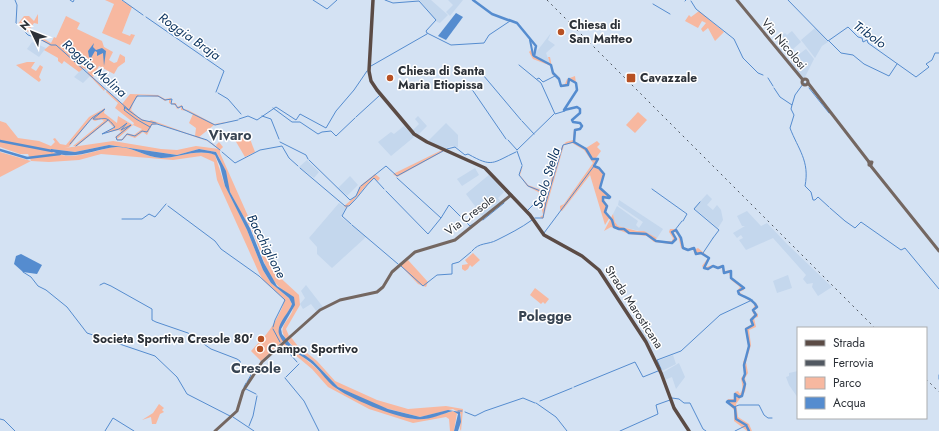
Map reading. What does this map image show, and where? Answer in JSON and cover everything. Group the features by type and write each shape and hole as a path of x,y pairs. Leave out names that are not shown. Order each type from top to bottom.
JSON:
{"main road":[{"name":"Strada Marosticana","path":"373,0 369,68 371,79 379,93 416,136 486,169 530,214 544,235 586,259 609,283 644,338 661,373 674,408 689,431"},
{"name":"Via Nicolosi","path":"737,0 803,80 807,79 808,83 939,251"},
{"name":"Via Cresole","path":"216,431 239,408 243,391 258,367 282,343 324,307 360,295 372,294 379,291 392,272 415,252 455,240 511,195"}],"shaded area":[{"path":"419,0 431,0 448,15 440,23 437,22"},
{"path":"448,0 463,0 450,16 446,12 453,5"},
{"path":"815,28 828,42 822,46 815,58 801,40"},
{"path":"779,30 782,35 785,33 787,35 792,31 801,42 793,49 798,55 806,49 814,59 804,79 789,64 794,58 787,49 782,53 776,46 784,39"},
{"path":"551,33 548,40 555,45 546,53 550,64 534,55"},
{"path":"32,42 46,48 39,57 27,49"},
{"path":"84,67 89,71 87,73 90,76 83,83 74,77"},
{"path":"418,116 427,126 418,135 413,130 419,124 415,119"},
{"path":"446,123 458,135 458,147 451,146 445,149 428,141"},
{"path":"404,126 414,137 391,156 378,142 391,132 394,134"},
{"path":"307,160 319,172 314,178 299,167"},
{"path":"475,168 479,175 462,186 457,179"},
{"path":"490,174 504,192 498,198 501,202 483,217 466,194"},
{"path":"350,176 358,185 347,196 338,188"},
{"path":"707,194 712,199 707,205 713,210 717,205 721,210 723,220 718,228 694,208"},
{"path":"619,200 663,229 657,238 644,232 618,226 615,222 613,214 617,206 638,221 636,225 639,228 643,222 618,205"},
{"path":"339,203 346,208 341,217 366,237 332,268 317,254 317,247 309,238"},
{"path":"747,211 761,226 767,223 832,287 818,296 812,287 813,283 807,284 803,279 806,275 773,238 746,250 739,240 743,238 741,235 737,238 733,233 745,226 742,226 737,216"},
{"path":"788,275 792,288 777,293 773,281"},
{"path":"306,285 323,307 317,312 311,304 303,309 300,304 305,298 301,291"},
{"path":"646,326 655,338 650,345 640,331"},
{"path":"673,355 676,364 662,371 657,361"},
{"path":"679,363 685,377 676,389 672,377 665,380 662,373"},
{"path":"797,371 797,397 789,385 786,377 789,376 789,373"}],"green space":[{"path":"105,0 121,0 132,7 122,33 130,36 131,34 135,35 130,45 102,33 114,4"},
{"path":"699,11 724,32 715,41 708,28 703,32 701,29 706,23 702,21 698,28 685,21 689,15 691,17"},
{"path":"38,14 38,24 34,23 28,32 18,24 24,16 29,16 34,21"},
{"path":"66,16 80,23 77,29 102,41 104,47 113,52 109,60 114,63 117,62 120,54 125,57 125,62 118,67 114,74 99,66 93,77 105,89 104,91 87,73 89,71 84,68 79,72 64,61 62,64 58,61 58,58 44,50 50,45 34,37 36,34 51,43 54,37 56,38"},
{"path":"531,50 533,56 550,64 548,57 550,57 553,72 560,78 561,85 565,84 567,79 575,76 577,90 576,91 576,84 571,80 567,86 561,87 559,80 552,74 551,66 533,59 529,52"},
{"path":"27,62 35,62 31,68 36,71 40,65 43,67 39,77 41,80 39,82 16,65"},
{"path":"107,90 122,104 130,94 158,95 165,99 171,98 171,103 176,103 177,107 182,105 183,109 188,110 214,124 238,120 214,125 199,137 212,143 217,147 216,145 219,142 223,147 220,150 220,153 272,270 299,295 300,305 286,329 289,336 286,339 282,331 293,309 292,296 275,283 265,265 250,227 230,192 222,163 216,152 199,149 177,155 109,145 75,152 51,149 51,151 67,156 75,156 116,147 127,148 161,158 195,153 208,153 215,155 225,186 247,230 263,270 271,283 289,298 292,304 280,326 281,335 284,340 261,361 251,351 262,339 265,341 266,339 264,337 280,313 284,299 263,280 259,273 217,180 214,162 201,156 173,160 101,154 79,160 49,162 31,161 28,154 20,154 0,147 0,121 6,123 18,138 39,141 51,146 55,142 53,139 55,138 60,144 66,145 89,117 105,108 104,113 117,123 118,116 133,125 134,123 115,108 118,103 106,92","holes":["139,95 159,97 165,101 169,99 169,103 175,105 177,109 181,107 181,110 188,111 193,114 189,123 196,128 195,136 151,120 148,122 138,117 131,110 134,101","91,119 95,121 101,119 104,121 73,146 77,146 108,121 114,128 101,134 119,130 121,132 115,137 117,140 123,140 127,135 135,138 143,132 147,135 152,125 158,124 207,141 219,149 196,146 177,150 161,149 113,141 65,148 69,147","133,125 142,129 134,135 127,133 122,139 117,139"]},
{"path":"638,112 647,120 635,133 626,125"},
{"path":"581,128 575,131 575,142 586,148 597,141 600,144 597,147 601,151 596,158 599,159 595,166 601,169 605,174 600,188 611,198 603,198 608,206 606,213 610,217 605,225 590,175 562,211 560,210 560,206 564,204 593,163 584,150 572,143 564,145 543,219 540,217 543,215 542,210 546,195 540,199 542,194 527,186 519,174 523,166 520,175 528,185 547,192 562,146 566,142 573,140 574,129"},
{"path":"247,131 255,152 245,157 235,140"},
{"path":"442,150 444,151 397,177 393,174"},
{"path":"0,152 31,161 0,177"},
{"path":"375,174 380,178 378,181 374,178 346,208 344,206 356,196 360,186"},
{"path":"613,214 615,222 618,226 637,231 644,231 657,238 655,240 657,241 672,241 673,238 669,232 670,229 676,229 682,241 683,247 689,249 692,247 696,249 698,248 710,258 704,268 712,265 717,267 722,265 725,271 731,270 732,278 744,288 744,290 739,292 757,304 758,307 754,311 758,314 758,317 754,318 756,327 749,330 751,345 746,362 748,373 745,378 746,387 743,395 736,404 738,417 749,424 752,431 747,431 734,421 734,410 727,402 728,399 734,399 735,392 738,391 740,394 742,390 741,378 745,374 743,362 747,354 748,345 745,328 751,325 750,319 754,315 752,311 755,304 738,294 737,291 740,287 731,280 729,273 723,273 722,268 717,269 714,267 704,269 702,266 708,258 702,254 695,255 693,249 687,251 681,248 678,235 675,232 673,232 677,240 671,244 654,242 647,236 629,234 611,227 604,231"},
{"path":"473,253 480,260 472,267 470,265 465,271 462,269 462,265 468,264 465,260"},
{"path":"408,260 428,282 426,287 418,284 400,265"},
{"path":"535,288 549,299 545,304 543,302 541,304 530,295"},
{"path":"290,336 297,345 317,361 335,381 377,400 408,409 446,406 463,409 461,431 461,414 453,409 420,417 381,407 338,387 313,361 299,352 287,340"},
{"path":"285,342 315,367 338,390 386,411 413,419 425,419 453,411 457,413 454,431 450,431 449,419 446,417 413,423 369,409 328,387 312,369 282,344"},
{"path":"159,404 164,408 162,410 164,412 160,414 156,424 152,424 151,417 142,420 153,413"}],"water":[{"path":"456,13 463,17 446,40 438,36"},
{"path":"94,43 93,47 96,50 102,48 106,51 104,66 103,53 97,56 97,52 95,51 91,58 89,57 88,51"},
{"path":"109,145 177,155 199,149 216,152 226,171 230,192 250,228 264,263 277,286 294,297 295,305 281,329 282,334 291,345 313,361 338,387 388,409 420,417 448,410 460,412 461,422 458,431 454,431 458,414 453,411 430,418 407,418 372,407 349,396 333,386 313,365 284,343 279,334 279,326 292,304 289,298 271,283 263,270 247,230 225,186 220,166 215,155 208,153 195,153 161,158 122,147 108,148 76,155 59,154 51,151 51,149 75,152"},
{"path":"21,254 42,265 37,274 23,272 14,264 16,256"}],"waterway":[{"name":"Roggia Molina","path":"15,0 17,5 16,23 28,35 34,37"},
{"name":"Roggia Braja","path":"70,0 73,2 74,0"},
{"name":"Roggia Braja","path":"122,0 143,15"},
{"path":"313,0 327,9 337,0"},
{"path":"385,0 393,3 419,1 436,20 426,31 427,33"},
{"path":"473,0 492,14 508,20"},
{"name":"Tribolo","path":"788,0 828,41 848,27 858,37 862,38 863,42 867,40 868,43 916,77 929,67 926,64 932,60 935,53 939,53"},
{"path":"691,1 696,9 734,39 743,58 758,73 763,75"},
{"path":"653,4 670,14"},
{"name":"Roggia Braja","path":"146,17 224,71 216,92"},
{"path":"509,20 517,23 536,46 534,56 551,65 553,73 559,79 561,86 568,85 569,79 576,83 577,90 564,110 577,107 580,109 580,113 572,120 573,122 580,123 582,126 580,129 575,130 574,142 586,149 592,159 598,159 594,166 599,168 604,174 600,188 610,197 603,197 603,201 607,206 605,212 612,220 614,227 624,229 629,233 646,234 656,241 672,243 676,239 672,232 676,230 681,238 683,248 688,250 694,248 696,254 701,253 709,258 704,268 708,269 713,266 718,268 723,266 724,273 731,271 731,278 744,288 738,291 739,294 751,300 757,307 753,310 756,315 751,320 753,325 746,329 749,346 744,365 745,374 743,379 745,384 742,396 739,397 735,394 735,401 727,402 735,408 736,419 746,425 749,431"},
{"name":"Roggia Molina","path":"427,33 451,45 484,43 489,35 510,21"},
{"name":"Roggia Molina","path":"371,66 427,34"},
{"name":"Roggia Molina","path":"36,37 51,45 56,45 129,110 137,96 158,96 165,100 172,99 171,104 175,104 178,108 182,106 183,109 215,125 238,120"},
{"path":"530,40 533,55"},
{"path":"829,41 841,53 853,55 864,64 889,76 897,64"},
{"path":"519,65 541,83 555,114 565,111"},
{"path":"478,69 521,120"},
{"name":"Roggia Molina","path":"239,119 248,116 257,120 276,107 296,120 300,114 326,128 336,111 354,90 367,71"},
{"path":"537,79 539,78 543,82 555,76"},
{"path":"768,78 773,86"},
{"path":"774,88 780,97 792,105 795,95 803,84"},
{"path":"469,85 506,139"},
{"path":"809,88 829,113"},
{"name":"Roggia Braja","path":"218,93 228,99 241,114"},
{"path":"356,117 379,96"},
{"path":"792,105 791,109 794,115 790,128 805,162 805,186 811,192 813,200 818,197 829,207"},
{"path":"124,107 142,120 156,123"},
{"path":"125,107 124,110 150,127"},
{"path":"273,108 292,122 300,122 318,134 331,131 336,136 355,118"},
{"path":"70,144 92,118 105,109 93,119 105,118 115,127 102,134 119,129 127,123 121,130 131,125 116,137 117,140 122,140 127,134 135,136 142,131 147,132 152,124 157,124 207,140 220,150"},
{"path":"508,140 517,150 554,114"},
{"path":"262,116 271,119 279,139"},
{"path":"76,146 108,120"},
{"path":"522,121 534,134"},
{"name":"Bacchiglione","path":"0,141 52,151"},
{"path":"280,142 306,155 308,159"},
{"name":"Scolo Stella","path":"535,218 543,218 546,202 563,145 574,142"},
{"path":"222,152 235,163 260,150 282,146 289,158 298,166"},
{"path":"447,149 455,147 465,155 468,154 488,162 497,161 516,152"},
{"path":"0,150 27,158 60,154"},
{"name":"Roggia Molina","path":"361,186 386,166 397,176 443,151"},
{"path":"517,151 522,165"},
{"path":"309,160 350,200 356,196 360,187"},
{"path":"522,166 519,175 528,186 548,194"},
{"path":"544,233 594,166"},
{"name":"Scolo Stella","path":"300,168 345,206 349,206 374,178 384,189"},
{"name":"Roggia Molina","path":"397,178 441,218 449,205 470,226 473,224"},
{"path":"652,189 687,214 683,221"},
{"path":"386,191 428,234 441,218"},
{"name":"Roggia Molina","path":"528,210 544,194"},
{"path":"700,202 694,209 719,230 713,238"},
{"name":"Roggia Molina","path":"483,220 504,203"},
{"path":"122,219 142,219 149,214 155,217 166,204"},
{"path":"168,206 215,241 221,249 259,276 285,300 273,327"},
{"name":"Scolo Stella","path":"347,207 342,216 351,224"},
{"path":"830,208 855,228 861,222 901,250 905,248 939,289"},
{"name":"Scolo Stella","path":"472,251 478,246 494,242 532,220"},
{"path":"675,230 682,221"},
{"name":"Scolo Stella","path":"352,225 398,264"},
{"path":"703,253 713,238"},
{"name":"Scolo Stella","path":"401,266 423,286 437,275 452,274 452,264 459,262 471,252"},
{"path":"23,272 31,277 38,286 46,290 67,307 87,333 155,356 177,377 187,394 230,416"},
{"path":"100,285 104,283 111,286 152,309 152,320 188,333 211,349 237,359 240,361 241,367 251,375 247,382"},
{"path":"661,369 657,360 681,351 720,315 752,300"},
{"path":"273,329 280,342"},
{"path":"283,346 297,362"},
{"path":"574,387 635,362 643,377 658,371"},
{"path":"286,377 299,364"},
{"path":"285,378 304,401 319,431"},
{"path":"244,387 246,383"},
{"path":"540,401 572,388"},
{"path":"246,389 256,394"},
{"path":"249,426 253,416 257,396"},
{"path":"465,412 475,416 523,398 535,403"},
{"path":"672,398 679,399 684,403 690,403 703,429 706,431"},
{"path":"620,431 658,414 656,405 670,400"},
{"path":"536,403 556,417 567,431"},
{"path":"734,407 739,405 759,405 764,415 768,418 772,418"},
{"path":"233,417 254,431"},
{"path":"105,431 113,418 134,431"},
{"path":"0,419 4,420 15,431"},
{"path":"735,431 747,425"}],"railway":[{"path":"547,0 874,327"},
{"path":"927,380 939,392"}],"place":[{"name":"Chiesa di San Matteo","path":"561,32"},
{"name":"Chiesa di Santa Maria Etiopissa","path":"390,78"},
{"name":"Cavazzale","path":"631,78"},
{"name":"Societa Sportiva Cresole 80'","path":"261,339"},
{"name":"Campo Sportivo","path":"260,349"}],"district":[{"name":"Vivaro","path":"230,135"},
{"name":"Polegge","path":"545,316"},
{"name":"Cresole","path":"256,368"}]}
